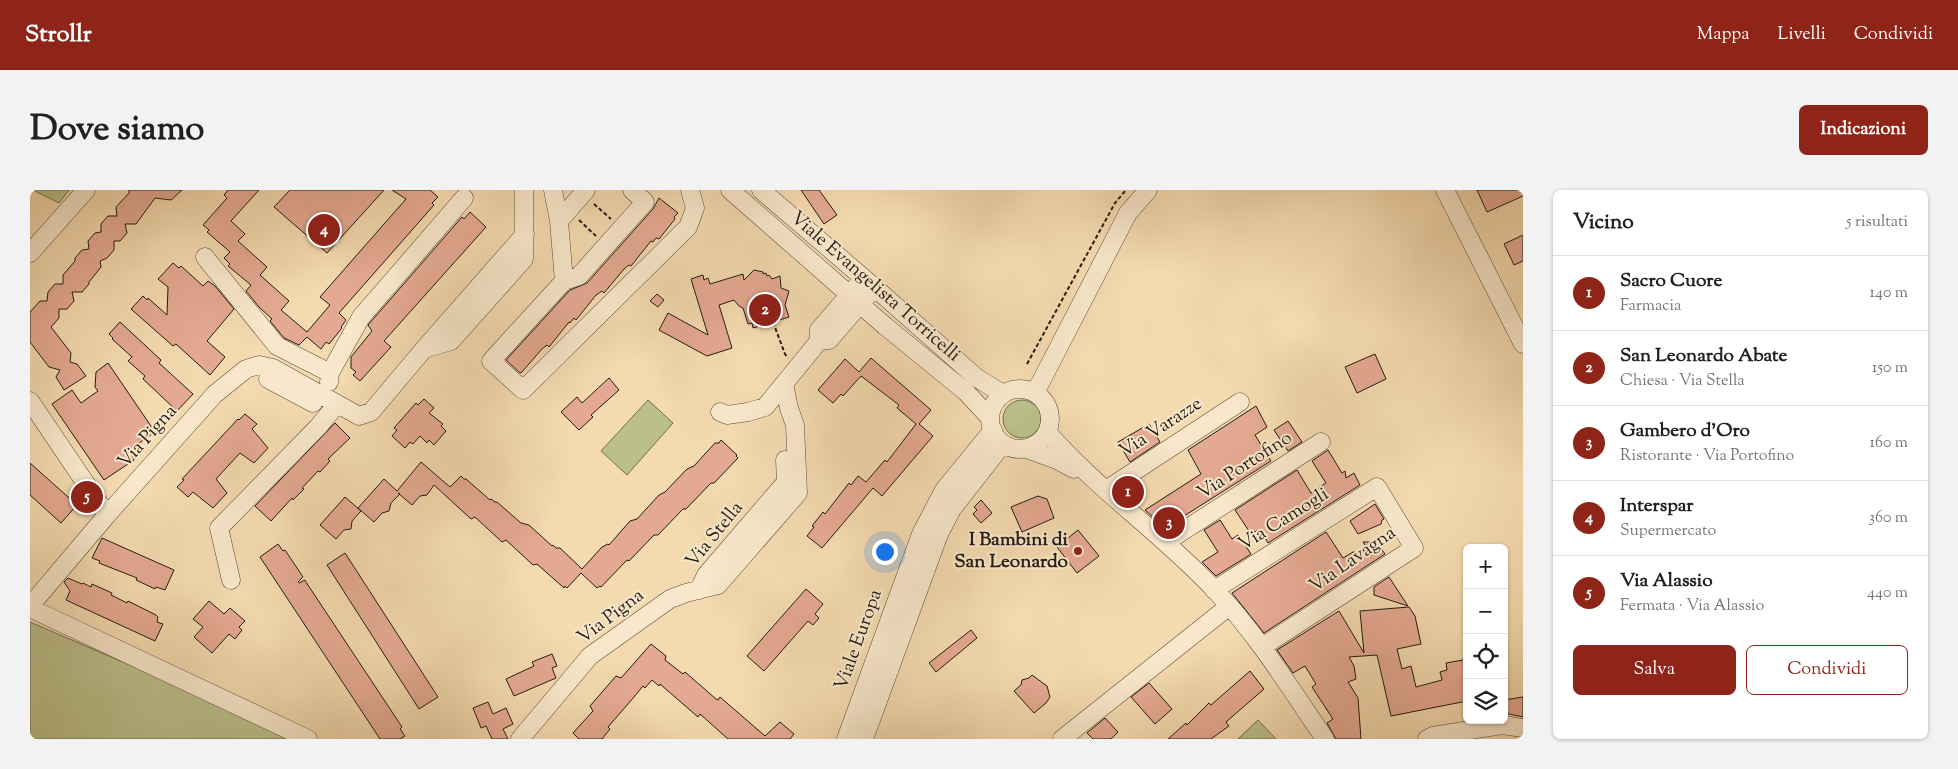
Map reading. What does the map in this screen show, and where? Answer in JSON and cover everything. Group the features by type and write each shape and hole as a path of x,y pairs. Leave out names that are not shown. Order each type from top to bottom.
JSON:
{"street":[{"path":"30,252 86,190"},
{"path":"205,257 277,346 327,383 337,404 359,416 371,412 424,349 451,341 487,289 524,260 524,190"},
{"path":"553,190 564,216 564,281"},
{"path":"632,190 645,202 579,276 564,281 491,361 523,390 688,227 695,208 690,190"},
{"name":"Viale Evangelista Torricelli","path":"730,190 855,299 966,392 991,424 999,441 1005,445"},
{"name":"Viale Evangelista Torricelli","path":"761,190 869,282 977,378 1002,394"},
{"path":"1035,393 1128,213 1148,190"},
{"path":"1444,190 1523,344"},
{"path":"564,216 582,191"},
{"path":"327,383 361,317 464,198"},
{"path":"833,279 846,263"},
{"path":"720,412 727,415 765,407 819,341 819,330 855,299 869,282"},
{"name":"Via Pigna","path":"308,739 30,607 107,515 216,394 246,369 259,365 274,368 268,379 314,404 327,383"},
{"name":"Via Stella","path":"698,590 718,585 768,515 798,493 795,425 784,384"},
{"path":"991,424 992,409 1002,394 1022,388 1035,393 1047,404 1051,423 1048,433 1042,440 1027,449"},
{"name":"Via Varazze","path":"1103,487 1240,402"},
{"path":"231,580 219,528 318,427 337,404"},
{"path":"32,408 107,515"},
{"name":"Viale Europa","path":"864,739 884,658 921,534 944,490 991,424"},
{"path":"1048,433 1064,451 1166,542 1214,590 1262,647 1325,739"},
{"name":"Via Portofino","path":"1166,542 1321,442"},
{"path":"1005,445 1012,448 1027,449 1057,460 1103,487"},
{"name":"Viale Europa","path":"846,739 947,518 999,449 1005,445"},
{"name":"Via Camogli","path":"1214,590 1377,487"},
{"name":"Via Lavagna","path":"1262,647 1414,548 1377,487"},
{"name":"Via Pigna","path":"520,739 590,656 670,599 698,590"},
{"path":"1062,739 1228,607"},
{"path":"1427,739 1433,736 1476,734 1502,726 1523,728"}],"path":[{"path":"1027,364 1115,203 1126,190"},
{"path":"582,191 622,228"},
{"path":"564,216 606,246"},
{"path":"772,322 784,354 796,367"}],"green space":[{"path":"33,190 69,190 59,203"},
{"path":"648,400 673,423 627,475 601,451"},
{"path":"1022,400 1035,406 1041,419 1035,432 1022,438 1009,432 1003,419 1009,406"},
{"path":"30,622 302,739 30,739"},
{"path":"1258,720 1276,739 1238,739"}],"building":[{"path":"129,190 182,190 171,200 155,198 136,224 125,224 127,233 120,241 114,241 114,250 107,258 100,261 101,267 89,284 82,292 72,292 74,301 67,309 59,309 59,318 51,327 71,353 70,362 77,364 86,376 64,390 56,377 60,370 49,367 30,342 30,312 40,301 47,301 48,292 55,284 63,284 63,275 82,250 89,249 88,241 95,233 101,232 101,224 108,216 117,216 116,207 129,193"},
{"path":"228,190 259,190 231,221 245,234 238,241 267,267 260,275 289,301 281,310 307,332 330,305 320,297 406,199 392,190 430,190 438,197 432,203 434,205 339,313 346,320 342,328 329,344 326,342 321,349 307,337 299,345 284,338 270,321 272,319 246,291 251,285 228,266 230,264 224,258 230,252 207,232 209,230 203,225 227,198 224,195"},
{"path":"290,190 384,190 327,253 274,207"},
{"path":"801,190 819,190 837,215 824,224"},
{"path":"1477,190 1523,190 1523,196 1487,212"},
{"path":"659,198 678,213 659,239 656,238 653,242 651,241 631,266 629,265 624,269 604,293 602,291 596,295 576,320 574,318 569,322 549,347 547,345 542,349 521,373 519,372 506,360 570,290 587,283 653,209"},
{"path":"470,212 486,227 384,341 391,347 360,381 353,375 356,372 351,368 351,357 372,331 368,325 462,217 464,219"},
{"path":"1523,235 1523,261 1514,265 1504,244"},
{"path":"173,263 179,268 181,266 203,286 208,281 215,286 234,309 207,341 225,357 210,375 176,344 173,346 131,309 143,296 147,300 148,298 167,315 168,287 158,279"},
{"path":"754,270 763,272 763,274 766,273 772,279 780,276 781,288 789,291 785,305 789,317 753,328 752,323 748,324 743,308 734,300 719,305 732,348 707,356 659,330 668,313 708,335 691,279 703,275 704,280 708,278 710,284 743,274 744,280"},
{"path":"657,294 664,300 658,307 650,301"},
{"path":"120,322 161,360 159,363 193,394 177,411 143,379 145,376 128,361 132,357 112,339 109,334"},
{"path":"1375,354 1386,379 1357,393 1345,367"},
{"path":"871,358 931,410 919,424 933,436 882,496 873,488 822,548 807,536 814,527 812,526 823,512 825,514 849,483 851,485 858,476 866,482 885,460 887,462 916,424 897,408 899,405 861,376 843,396 841,394 833,403 818,390 845,359 859,372"},
{"path":"108,363 155,432 135,446 134,460 104,480 52,404 72,390 81,403 98,391 95,387 96,372"},
{"path":"609,378 619,390 591,415 593,417 579,430 561,412 577,397 582,403"},
{"path":"424,399 434,408 429,413 443,424 441,426 446,431 434,445 429,440 427,443 420,436 413,444 410,442 405,448 392,436 397,430 394,428 416,403 418,405"},
{"path":"1256,406 1267,427 1255,435 1271,461 1165,528 1145,510 1201,474 1188,450"},
{"path":"245,414 257,424 252,429 268,448 254,463 240,453 216,479 227,493 213,508 193,492 188,497 177,487 184,480 182,479 238,419"},
{"path":"1288,421 1302,442 1288,451 1274,430"},
{"path":"335,423 350,438 328,459 330,461 302,488 304,489 293,500 292,498 271,521 255,506"},
{"path":"1149,424 1160,442 1130,462 1118,442"},
{"path":"721,440 738,458 658,535 654,535 629,561 626,561 601,587 597,588 581,573 567,588 565,586 564,588 537,564 533,565 506,540 502,542 475,517 471,519 434,485 427,495 420,496 412,505 400,494 391,503 389,511 382,513 374,522 358,508 384,479 397,491 421,462 450,487 461,476 466,479 521,523 529,525 552,546 560,548 582,569 602,547 609,545 630,521 637,519 659,495 665,492 687,469 694,466 715,443 719,443"},
{"path":"1328,450 1342,473 1345,471 1346,478 1354,473 1360,485 1268,543 1260,529 1251,534 1235,510 1297,470 1311,493 1326,483 1312,461"},
{"path":"30,463 77,505 61,523 30,495"},
{"path":"1038,496 1047,499 1054,518 1022,532 1011,507"},
{"path":"345,497 361,511 352,521 351,529 344,530 336,539 320,525"},
{"path":"981,500 992,513 981,523 973,514 977,510 974,507"},
{"path":"1375,504 1384,519 1381,524 1358,534 1350,521"},
{"path":"1220,520 1232,539 1238,535 1251,554 1216,576 1202,562 1218,552 1204,530"},
{"name":"I Bambini di San Leonardo","path":"1078,530 1099,556 1077,573 1057,547"},
{"path":"1326,532 1343,558 1353,552 1372,555 1363,542 1380,542 1380,547 1385,554 1264,633 1232,593"},
{"path":"102,538 174,570 165,590 156,587 155,589 136,580 137,578 99,563 100,561 92,558"},
{"path":"278,544 283,551 285,550 303,577 298,582 305,580 402,727 400,729 405,736 400,739 380,739 260,557"},
{"path":"345,553 438,697 419,709 327,565"},
{"path":"1389,577 1408,606 1374,595 1374,587"},
{"path":"68,578 91,587 92,584 112,593 111,595 127,603 128,601 156,615 158,617 157,622 163,624 155,641 66,600 70,591 64,582"},
{"path":"806,589 823,604 815,614 819,618 813,625 808,621 764,671 747,656"},
{"path":"209,601 224,614 230,608 245,621 239,627 242,630 235,639 229,634 212,653 194,637 203,627 193,619"},
{"path":"1409,607 1415,616 1421,644 1397,649 1402,669 1411,666 1416,687 1442,680 1440,672 1447,670 1446,663 1463,660 1463,702 1391,716 1377,655 1349,657 1354,666 1356,679 1348,682 1358,698 1361,739 1336,739 1327,723 1333,719 1312,687 1316,684 1305,666 1293,673 1277,650 1339,611 1364,653 1360,611"},
{"path":"971,630 977,638 936,672 929,663"},
{"path":"651,644 666,656 665,660 683,674 685,672 716,699 718,700 720,697 765,736 780,722 794,734 790,739 728,739 700,714 698,717 660,684 659,686 652,680 645,688 643,686 608,727 610,729 602,739 579,739 573,733 593,711 590,706 616,676 621,678"},
{"path":"552,654 557,666 552,668 556,678 514,696 506,679 534,666 532,662"},
{"path":"1250,671 1264,689 1226,722 1229,726 1211,739 1168,739 1186,723 1187,725 1209,703 1211,705"},
{"path":"1032,675 1047,686 1050,697 1034,713 1014,691 1021,685 1022,680"},
{"path":"1149,683 1172,709 1155,724 1131,697"},
{"path":"1523,697 1523,717 1508,714 1508,699"},
{"path":"488,702 493,714 506,708 513,724 503,729 508,739 492,739 486,726 481,728 473,708"},
{"path":"1105,718 1118,732 1111,739 1093,739 1087,733"}],"place":[{"name":"Interspar","path":"324,230"},
{"name":"San Leonardo Abate","path":"765,310"},
{"name":"Sacro Cuore","path":"1128,492"},
{"name":"Via Alassio","path":"87,497"},
{"name":"Gambero d'Oro","path":"1169,523"},
{"name":"I Bambini di San Leonardo","path":"1078,551"}]}
